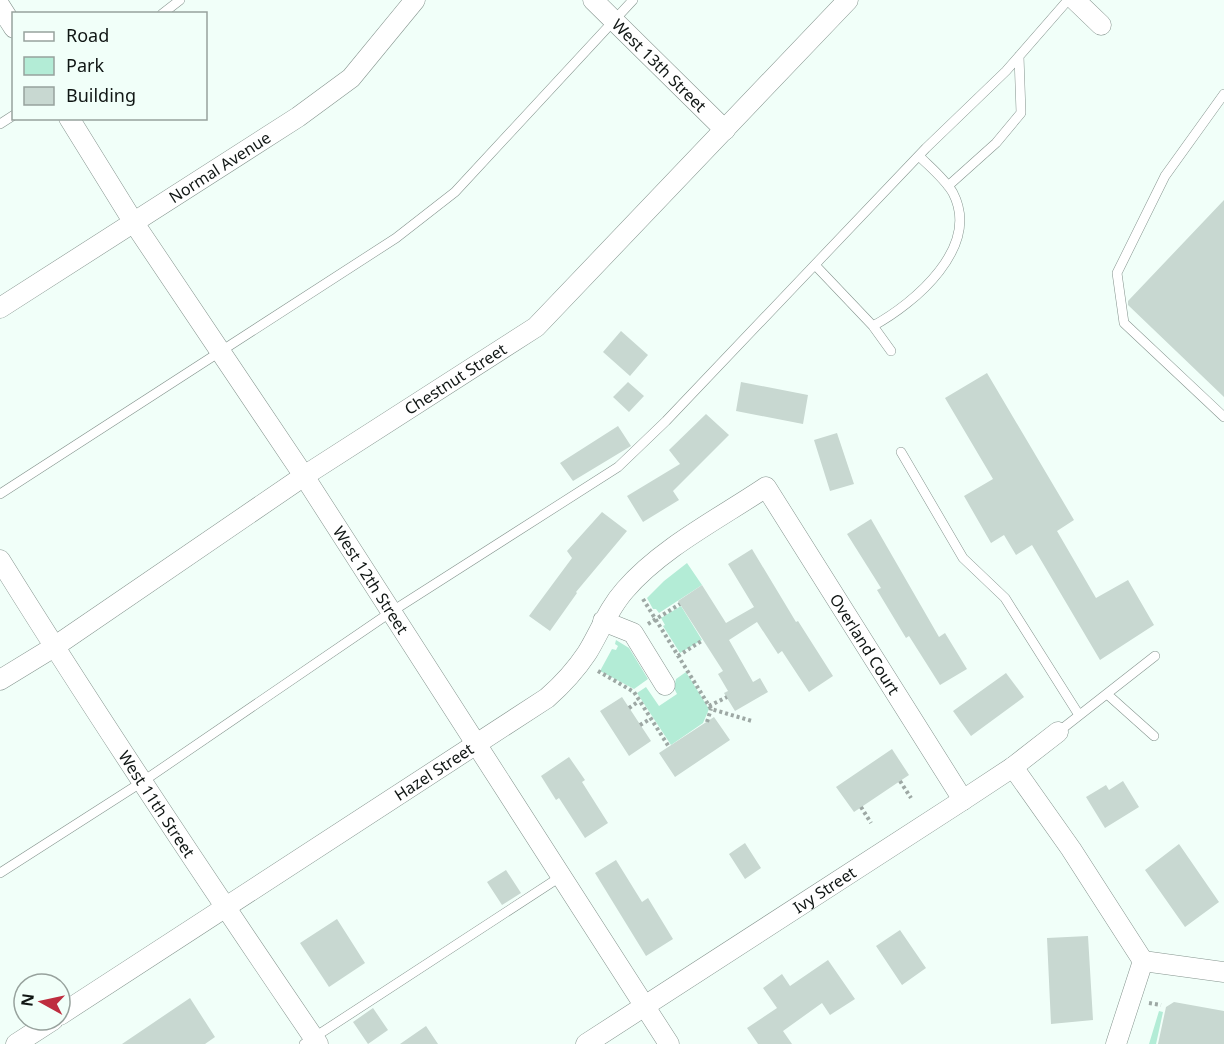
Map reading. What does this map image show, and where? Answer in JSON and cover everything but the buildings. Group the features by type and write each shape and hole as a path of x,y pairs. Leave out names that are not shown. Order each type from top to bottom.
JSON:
{"street":[{"name":"Normal Avenue","path":"0,308 298,117 351,78 415,0"},
{"name":"West 13th Street","path":"593,0 725,130"},
{"name":"Chestnut Street","path":"0,680 54,647 304,476 536,327 848,0"},
{"path":"1075,0 1101,25"},
{"path":"0,6 12,25"},
{"name":"West 12th Street","path":"70,120 134,224 304,476 669,1044"},
{"name":"Hazel Street","path":"72,1007 547,698 567,680 588,652 603,621 625,590 657,560 766,487"},
{"name":"Overland Court","path":"766,487 963,800"},
{"name":"West 11th Street","path":"0,560 54,647 312,1042"},
{"path":"603,621 633,633 664,684"},
{"name":"Ivy Street","path":"586,1044 963,800 1058,732"},
{"path":"1013,766 1071,849 1143,961 1224,972"},
{"path":"1116,1044 1143,961"},
{"path":"16,1044 34,1032"}],"lane":[{"path":"165,12 180,0"},
{"path":"0,494 219,350 396,238 455,192 633,0"},
{"path":"0,873 142,782 391,612 618,467 666,421 919,156 1019,56 1068,0"},
{"path":"948,186 996,143 1021,113 1019,56"},
{"path":"1224,94 1166,176 1117,273 1124,322 1224,417"},
{"path":"873,326 896,313 921,292 945,263 958,237 960,212 952,192 919,156"},
{"path":"815,265 873,326 891,351"},
{"path":"901,452 963,558 1005,598 1079,715"},
{"path":"1058,732 1155,656"},
{"path":"1107,694 1154,736"},
{"path":"312,1042 561,877"}],"path":[{"path":"643,599 710,707 752,721"},
{"path":"655,620 680,604"},
{"path":"678,656 703,640"},
{"path":"598,671 634,692 669,747"},
{"path":"707,722 710,707 727,697"},
{"path":"629,708 639,701"},
{"path":"640,725 650,719"},
{"path":"900,781 911,798"},
{"path":"861,807 871,823"},
{"path":"1145,1002 1161,1005"}],"green space":[{"path":"687,563 702,585 659,613 653,609 647,598"},
{"path":"681,606 702,640 680,653 663,626 665,625 661,618"},
{"path":"616,640 629,648 648,679 634,689 600,671 612,649 616,650 618,646 615,644"},
{"path":"686,672 709,709 703,723 671,745 637,693 646,687 659,706 677,694 674,688 676,679"},
{"path":"1159,1011 1163,1012 1156,1044 1149,1044"}]}
